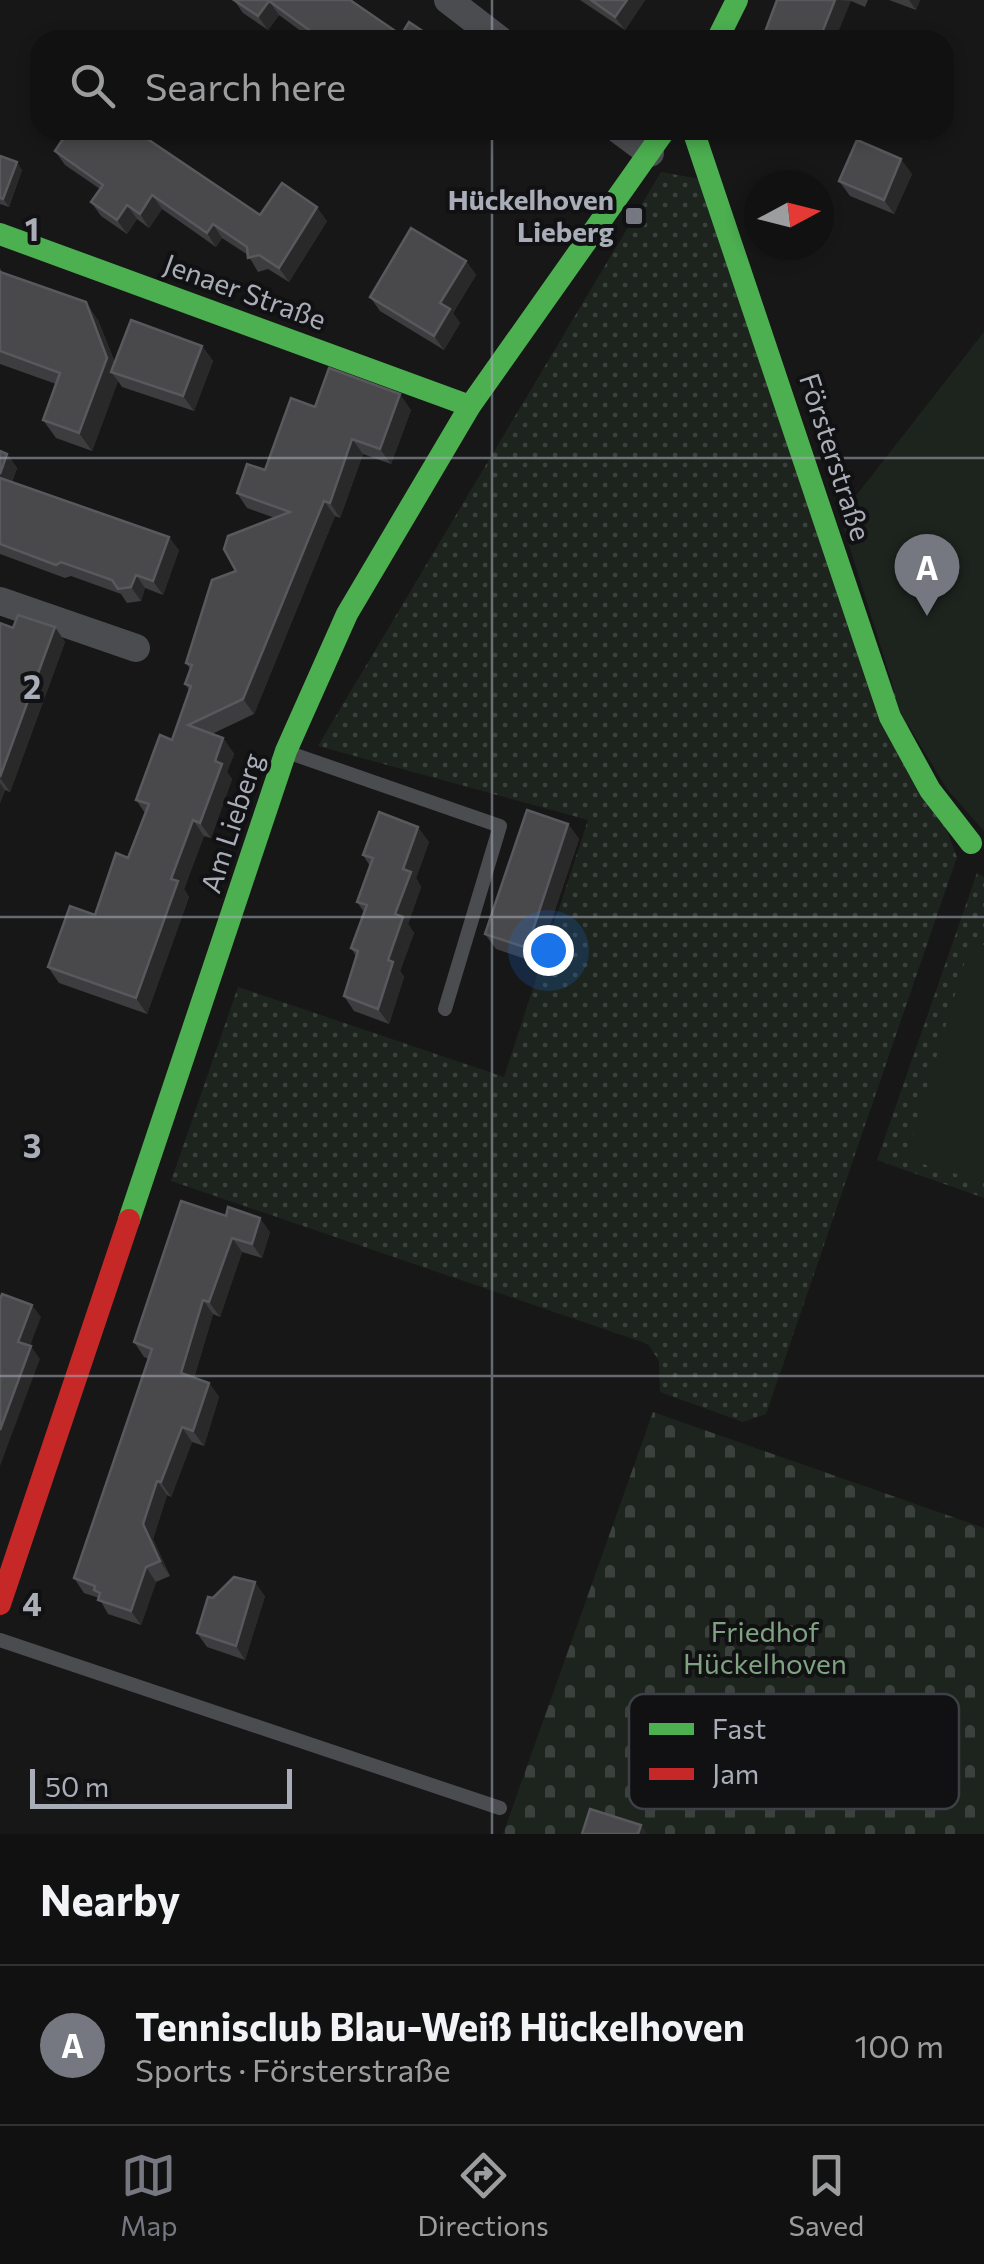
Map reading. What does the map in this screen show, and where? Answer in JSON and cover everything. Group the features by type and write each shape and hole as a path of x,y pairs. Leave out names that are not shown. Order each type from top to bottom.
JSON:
{"street":[{"path":"448,0 487,30"},
{"path":"722,30 738,0"},
{"name":"Försterstraße","path":"695,140 890,717 930,790 970,844"},
{"name":"Am Lieberg","path":"0,1604 286,752 347,614 470,406 658,142"},
{"name":"Jenaer Straße","path":"0,234 470,406"},
{"path":"0,600 136,648"}],"lane":[{"path":"286,752 500,826 445,1010"},
{"path":"0,1640 500,1808"}],"green space":[{"path":"661,172 700,179 957,857 766,1414 743,1422 660,1392 659,1361 648,1344 171,1181 238,987 504,1077 588,820 318,746"},
{"path":"984,332 984,831 947,789 902,715 840,516"},
{"path":"977,873 984,877 984,1198 877,1160"},
{"path":"971,941 984,945 984,1182 906,1159"},
{"name":"Friedhof Hückelhoven","path":"653,1412 984,1528 984,1834 503,1834"}],"building":[{"path":"234,0 350,0 394,30 309,30 269,1 258,16"},
{"path":"591,0 627,0 615,17"},
{"path":"777,0 835,0 823,30 766,30"},
{"path":"409,22 421,30 404,30"},
{"path":"62,140 149,140 260,215 282,183 317,207 279,268 259,255 248,258 247,247 213,224 207,233 152,195 140,214 127,205 117,220 91,202 103,185 55,151"},
{"path":"857,140 901,159 884,200 839,181"},
{"path":"0,156 17,162 3,199 0,198"},
{"path":"411,228 466,261 440,303 450,309 434,336 370,297"},
{"path":"0,272 86,302 107,358 79,433 43,420 60,373 0,351"},
{"path":"131,320 202,346 183,396 111,372"},
{"path":"329,368 400,394 380,449 352,439 330,503 324,501 243,699 188,725 223,738 215,761 222,764 200,823 193,820 171,879 178,881 136,998 48,967 70,906 95,915 116,853 128,858 149,804 136,800 160,735 172,740 191,686 185,684 192,665 186,663 212,580 236,571 224,549 228,536 290,512 237,493 247,464 265,470 291,398 315,407"},
{"path":"0,451 7,454 0,474"},
{"path":"0,478 169,537 153,581 136,575 131,587 118,589 112,580 0,544"},
{"path":"18,615 55,627 0,777 0,623 13,628"},
{"path":"527,810 568,824 527,948 485,934"},
{"path":"379,812 418,827 403,869 411,872 395,914 403,917 388,960 393,962 378,1009 344,996 358,951 351,948 367,905 357,902 373,858 363,855"},
{"path":"181,1201 226,1216 228,1207 260,1218 252,1244 232,1238 209,1302 203,1300 181,1373 209,1383 193,1431 182,1427 161,1482 157,1481 143,1524 160,1561 146,1567 131,1611 98,1600 100,1593 94,1590 95,1586 74,1578 152,1349 134,1342"},
{"path":"2,1294 32,1305 18,1342 31,1346 0,1430 0,1299"},
{"path":"234,1577 255,1582 236,1646 197,1633 208,1597 213,1598"},
{"path":"590,1809 641,1825 638,1834 582,1834"}],"traffic: fast":[{"path":"722,30 737,0"},
{"path":"129,1220 286,751 347,614 470,406 658,140"},
{"path":"696,140 890,717 930,790 971,843"},
{"path":"0,234 470,406"}],"traffic: jam":[{"path":"0,1604 129,1220"}],"place":[{"name":"Hückelhoven Lieberg","path":"634,216"},
{"name":"Tennisclub Blau-Weiß Hückelhoven","path":"927,616"}]}
